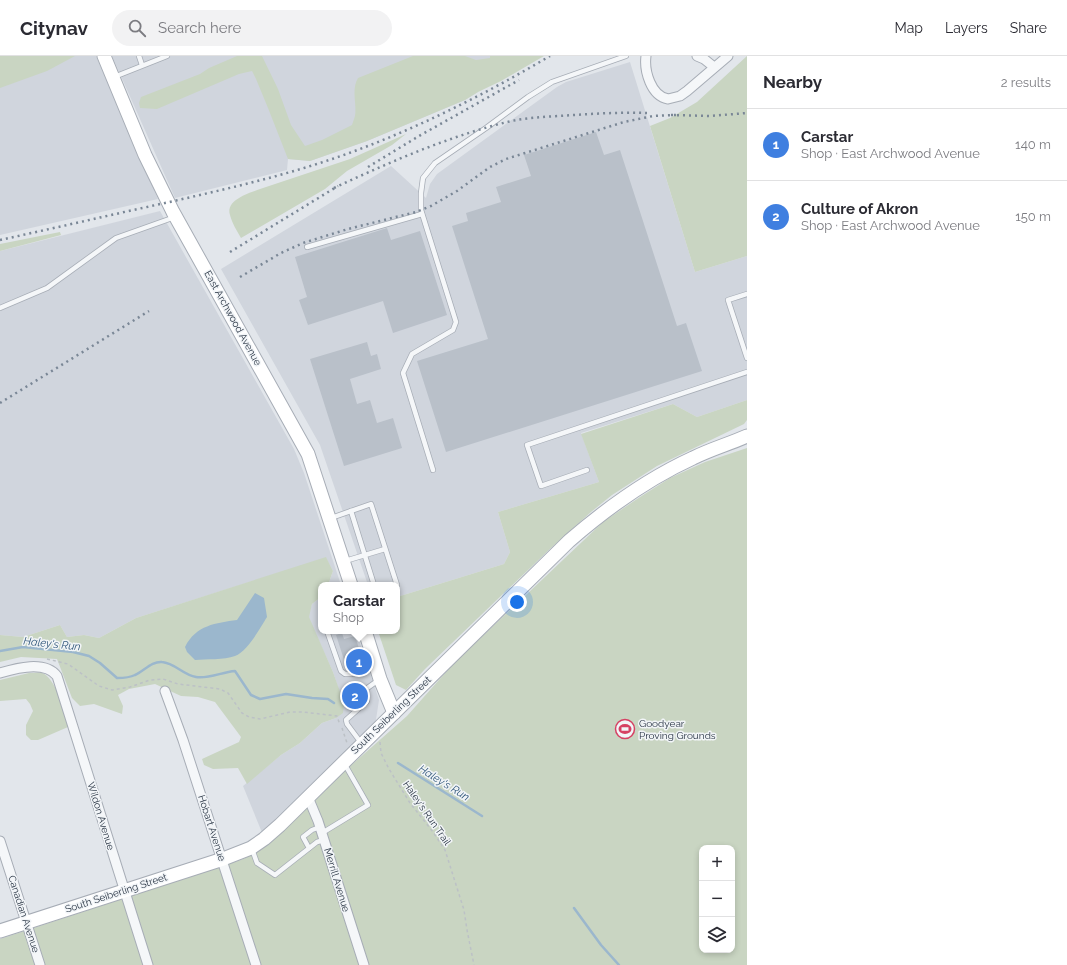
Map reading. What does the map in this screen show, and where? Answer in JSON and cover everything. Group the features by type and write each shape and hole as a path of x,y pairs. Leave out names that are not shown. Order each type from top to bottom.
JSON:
{"main road":[{"name":"East Archwood Avenue","path":"104,56 150,166 176,217 302,443 312,466 350,582"},
{"name":"South Seiberling Street","path":"0,931 223,859 251,848 264,839 308,797 569,541 610,506 643,484 676,466 747,436"},
{"path":"366,634 394,713"}],"street":[{"path":"646,56 647,71 650,83 658,94 668,99 680,96 687,91 728,56"},
{"path":"697,56 704,59 714,67"},
{"name":"Wildon Avenue","path":"0,673 36,666 44,667 55,673 148,965"},
{"name":"Hobart Avenue","path":"165,691 223,859 256,965"},
{"name":"Merrill Avenue","path":"308,797 322,833 364,965"},
{"name":"Canadian Avenue","path":"0,841 40,965"}],"lane":[{"path":"139,56 142,66"},
{"path":"112,77 167,56"},
{"path":"433,470 403,373 412,354 452,330 456,322 421,210 423,178 435,163 528,97 552,82 626,56"},
{"path":"307,247 422,214"},
{"path":"0,308 47,288 116,238 176,217"},
{"path":"747,294 728,300 747,358"},
{"path":"587,470 541,486 526,445 747,372"},
{"path":"329,518 371,504 396,582"},
{"path":"351,511 373,582"},
{"path":"343,562 385,549"},
{"path":"328,634 341,671 345,674 379,672"},
{"path":"362,744 347,724 346,720 367,701 366,689 379,672"},
{"path":"251,848 257,863 275,875 317,842 322,833 368,805 343,762"},
{"path":"309,848 304,837 312,830 322,833"}],"path":[{"path":"68,664 99,686 112,690 130,687 150,680 163,679 178,684 220,689 228,693 242,713 249,717 260,719 297,712 337,716 347,744"},
{"name":"Haley's Run Trail","path":"380,742 381,753 389,769 410,803 445,850 464,910 474,965"}],"shaded area":[{"path":"0,56 96,56 158,199 0,235"},
{"path":"112,56 491,56 478,92 465,100 367,141 310,161 288,159 287,170 175,198"},
{"path":"630,62 695,272 747,256 747,400 697,417 673,404 581,433 599,482 498,512 510,552 504,564 400,596 400,582 367,582 320,445 221,269 391,166 426,198 430,184 437,174 566,82"},
{"path":"160,211 294,449 304,473 340,582 329,582 333,571 326,558 136,618 99,638 84,635 67,637 60,625 23,637 0,635 0,251"},
{"path":"318,599 318,634 357,634 379,700 375,726 263,835 243,786 281,755 300,743 322,723 336,718 338,687 333,672 308,617 312,604"}],"green space":[{"path":"0,56 75,56 47,71 0,88"},
{"path":"237,56 262,56 278,89 291,125 305,146 322,140 352,125 355,116 355,87 358,78 413,56 465,56 476,60 490,58 490,56 544,56 465,100 367,141 310,161 288,159 252,71 239,74 157,109 140,108 139,103 141,97 200,74 209,68"},
{"path":"747,56 747,256 695,272 650,126 670,118 697,102"},
{"path":"406,134 392,145 347,171 325,189 241,238 232,221 229,210 234,201 260,189 350,159"},
{"path":"60,232 61,235 0,251 0,244"},
{"path":"747,400 747,420 744,424 657,466 612,495 551,548 425,669 406,690 396,685 379,634 400,634 400,596 504,564 510,552 498,512 599,482 581,434 673,404 697,417"},
{"path":"747,448 747,965 0,965 0,939 241,860 254,854 267,845 288,827 348,768 407,716 454,663 603,522 670,478 705,462"},
{"path":"326,557 333,571 329,582 318,582 318,599 312,604 309,617 333,672 344,703 343,713 336,718 322,723 300,743 281,755 247,784 238,768 213,769 204,765 202,759 239,742 241,737 215,702 198,697 181,696 155,684 129,689 118,695 123,706 122,714 94,704 80,706 72,698 57,659 21,657 0,662 0,635 23,637 60,625 67,637 84,635 99,638 136,618"},
{"path":"29,673 42,673 51,681 58,694 68,722 68,727 38,740 31,740 26,735 26,725 33,711 26,699 0,701 0,680"}],"water":[{"path":"255,593 264,598 267,617 253,639 240,653 226,658 195,660 187,652 185,647 190,640 195,634 207,626 237,620"}],"building":[{"path":"596,132 604,155 620,150 677,326 686,323 702,371 446,452 417,361 488,339 452,226 468,221 466,213 501,202 496,187 531,176 524,155"},
{"path":"387,228 391,240 420,231 447,315 393,333 383,301 308,325 299,300 307,297 295,257"},
{"path":"367,342 371,356 377,354 381,369 350,379 357,404 370,400 377,423 393,418 402,448 344,466 310,359"},
{"path":"342,634 344,639 355,636 364,664 347,669 336,635"},
{"path":"355,686 363,695 351,706 343,698"}],"waterway":[{"name":"Haley's Run","path":"0,651 23,647 73,652 89,656 100,663 117,678 133,676 158,662 171,664 187,674 196,677 206,677 235,671 251,695 260,699 286,694 328,699 334,703"},
{"name":"Haley's Run","path":"398,763 482,816"},
{"name":"Haley's Run","path":"574,908 601,945 619,965"}],"railway":[{"path":"0,240 239,186 336,158 433,118 480,95 550,56"},
{"path":"368,167 419,136 519,80"},
{"path":"334,188 419,151 463,135 507,122 546,117 603,113 647,113"},
{"path":"671,115 710,116 747,113"},
{"path":"240,277 281,253 303,243 348,229 416,212 431,206 457,191 490,167 506,159 624,122 653,116 676,115"},
{"path":"230,252 338,186"},
{"path":"0,403 149,311"}],"place":[{"name":"Carstar","path":"359,662"},
{"name":"Culture of Akron","path":"355,696"},
{"name":"Goodyear Proving Grounds","path":"625,729"}]}
